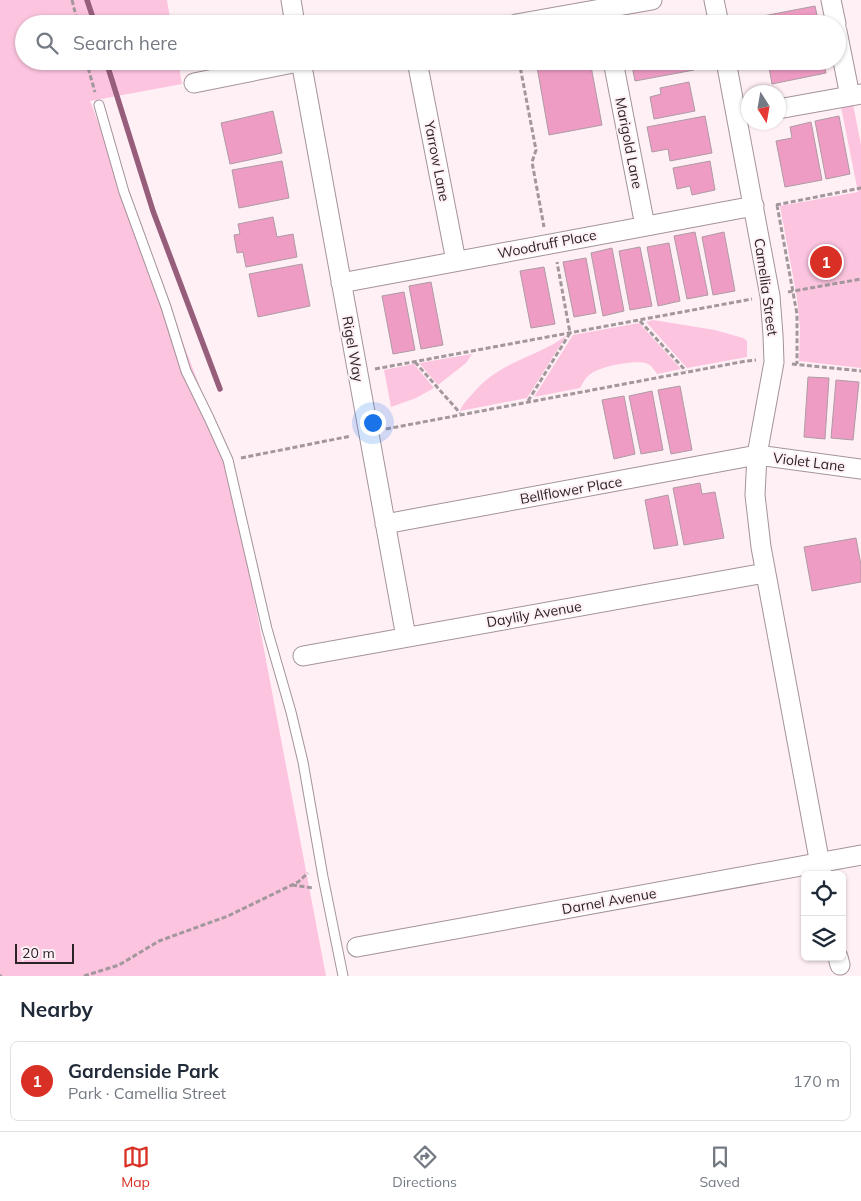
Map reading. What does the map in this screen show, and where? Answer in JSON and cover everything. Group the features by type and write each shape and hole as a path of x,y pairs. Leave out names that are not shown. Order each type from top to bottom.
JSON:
{"street":[{"path":"291,0 294,15"},
{"path":"607,15 652,0"},
{"path":"714,0 717,15"},
{"path":"831,0 834,15"},
{"path":"786,108 855,95 846,62"},
{"path":"194,83 258,70"},
{"name":"Rigel Way","path":"304,70 406,637"},
{"name":"Yarrow Lane","path":"419,70 456,261"},
{"name":"Marigold Lane","path":"615,70 645,226"},
{"name":"Camellia Street","path":"729,70 741,109"},
{"name":"Camellia Street","path":"745,130 754,206 770,296 774,362 757,455 755,494 765,573 821,869"},
{"name":"Woodruff Place","path":"341,283 754,206"},
{"name":"Violet Lane","path":"757,455 861,469"},
{"name":"Bellflower Place","path":"385,524 757,455"},
{"name":"Daylily Avenue","path":"303,656 765,573"},
{"name":"Darnel Avenue","path":"357,946 821,869 861,855"}],"lane":[{"path":"99,104 124,192 166,307 186,371 228,460 267,629 292,712 343,976"}],"path":[{"path":"72,0 76,15"},
{"path":"89,70 99,104"},
{"path":"754,206 777,205 861,188"},
{"path":"777,205 793,292 798,334 797,364"},
{"path":"357,373 861,279"},
{"path":"640,321 687,372"},
{"path":"228,460 460,414 746,361 861,371"},
{"path":"415,362 460,414"},
{"path":"84,976 119,965 159,941 219,920 291,885"}],"shaded area":[{"path":"0,0 167,0 170,15 15,15 15,70 180,70 182,84 90,101 228,460 326,976 0,976"},
{"path":"853,104 861,145 861,368 799,361 800,328 797,298 780,206 858,192 841,107"},
{"path":"653,320 715,330 743,338 747,341 747,357 687,368 646,322"},
{"path":"639,323 681,369 657,374 646,363 618,364 590,374 580,388 534,397 573,335"},
{"path":"566,336 527,398 460,411 464,403 474,392 495,373"},
{"path":"472,354 466,363 438,385 419,363"},
{"path":"414,364 434,388 416,398 391,407 384,370"}],"building":[{"path":"815,6 817,15 768,15"},
{"path":"538,70 592,70 602,125 549,135"},
{"path":"633,70 694,70 635,81"},
{"path":"769,70 825,70 826,73 772,84"},
{"path":"689,82 695,111 654,119 650,97 661,94 660,88"},
{"path":"273,111 282,153 230,164 221,123"},
{"path":"705,116 712,153 670,161 668,149 652,152 647,127"},
{"path":"839,116 850,174 826,179 815,121"},
{"path":"811,122 822,180 785,187 776,141 792,138 790,127"},
{"path":"282,161 289,198 239,208 232,170"},
{"path":"710,161 715,190 692,195 690,186 677,189 673,168"},
{"path":"273,217 277,237 293,234 297,257 246,267 243,252 237,253 234,235 240,234 238,224"},
{"path":"695,232 708,295 687,299 674,236"},
{"path":"724,232 735,291 713,295 702,237"},
{"path":"669,243 680,301 658,306 647,247"},
{"path":"640,247 652,306 630,310 619,251"},
{"path":"612,248 624,311 603,316 591,253"},
{"path":"586,258 596,313 574,317 563,262"},
{"path":"302,264 310,306 258,317 249,274"},
{"path":"544,267 555,324 531,328 520,271"},
{"path":"431,282 443,345 421,349 409,286"},
{"path":"404,292 415,350 393,354 382,296"},
{"path":"808,377 829,378 825,439 804,437"},
{"path":"836,380 859,382 853,440 831,438"},
{"path":"680,386 692,450 671,454 658,390"},
{"path":"652,391 663,450 641,454 629,396"},
{"path":"624,396 635,454 614,459 602,400"},
{"path":"700,483 702,494 715,492 724,538 684,545 673,488"},
{"path":"668,495 678,545 654,549 645,500"},
{"path":"856,538 861,565 861,582 812,591 804,547"}],"waterway":[{"path":"87,0 92,15"},
{"path":"109,70 153,211 220,389"}],"place":[{"name":"Gardenside Park","path":"826,262"}]}
